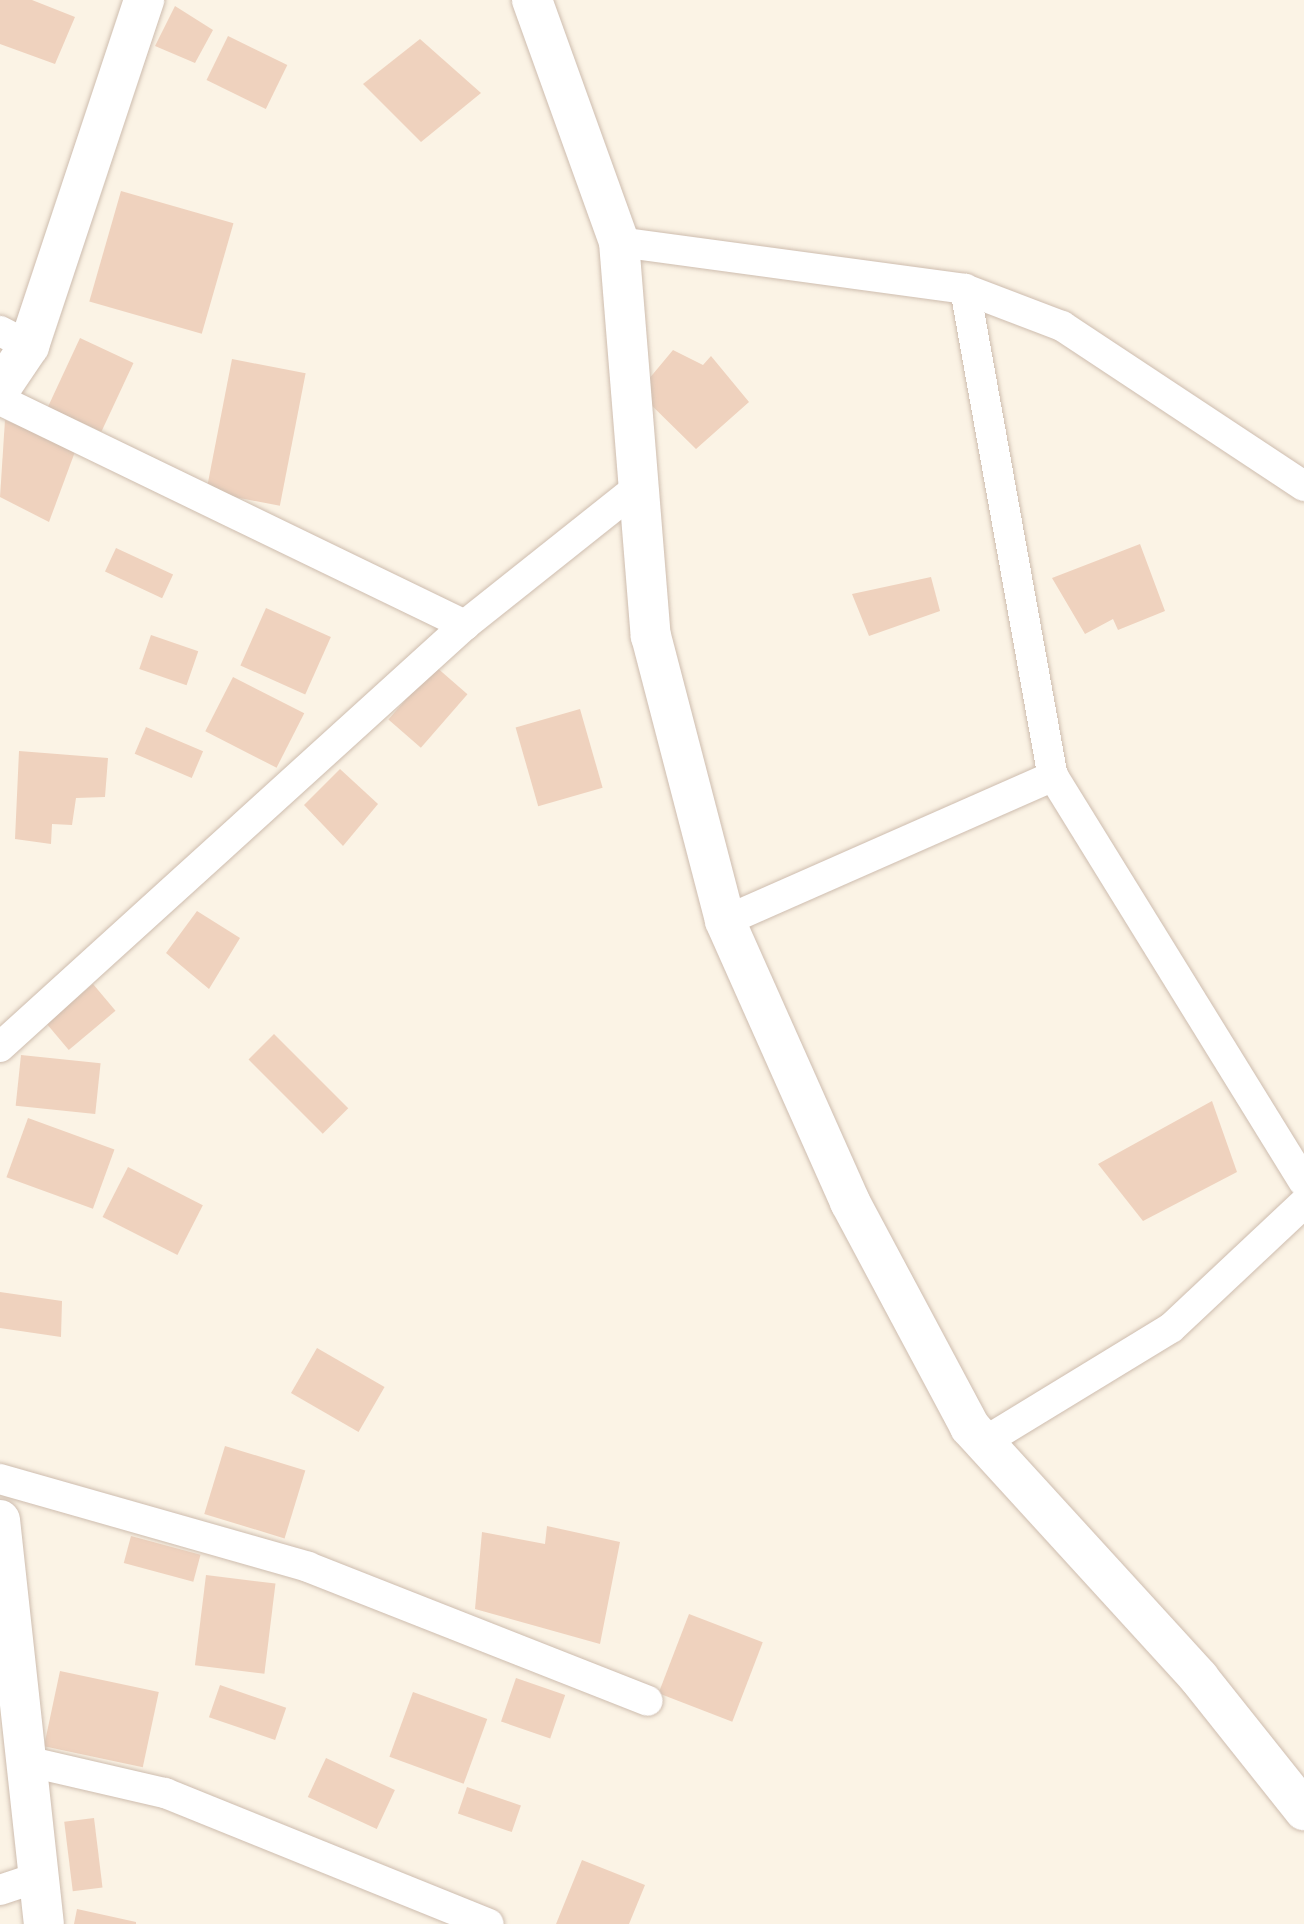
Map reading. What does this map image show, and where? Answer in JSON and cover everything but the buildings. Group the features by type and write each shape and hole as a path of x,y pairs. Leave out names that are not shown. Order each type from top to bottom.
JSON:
{"street":[{"path":"0,390 15,338 144,0"},
{"path":"532,0 619,242 651,636 725,921 850,1202 984,1442 1304,1810"},
{"path":"619,242 965,289 1094,345 1304,486"},
{"path":"965,289 1053,776 1304,1182"},
{"path":"0,400 465,625"},
{"path":"0,1046 465,625 640,486"},
{"path":"725,921 1053,776"},
{"path":"984,1442 1171,1328 1304,1203"},
{"path":"0,1480 308,1567 648,1700"},
{"path":"0,1520 44,1924"},
{"path":"26,1762 165,1793 489,1924"},
{"path":"0,1890 39,1877"}]}
